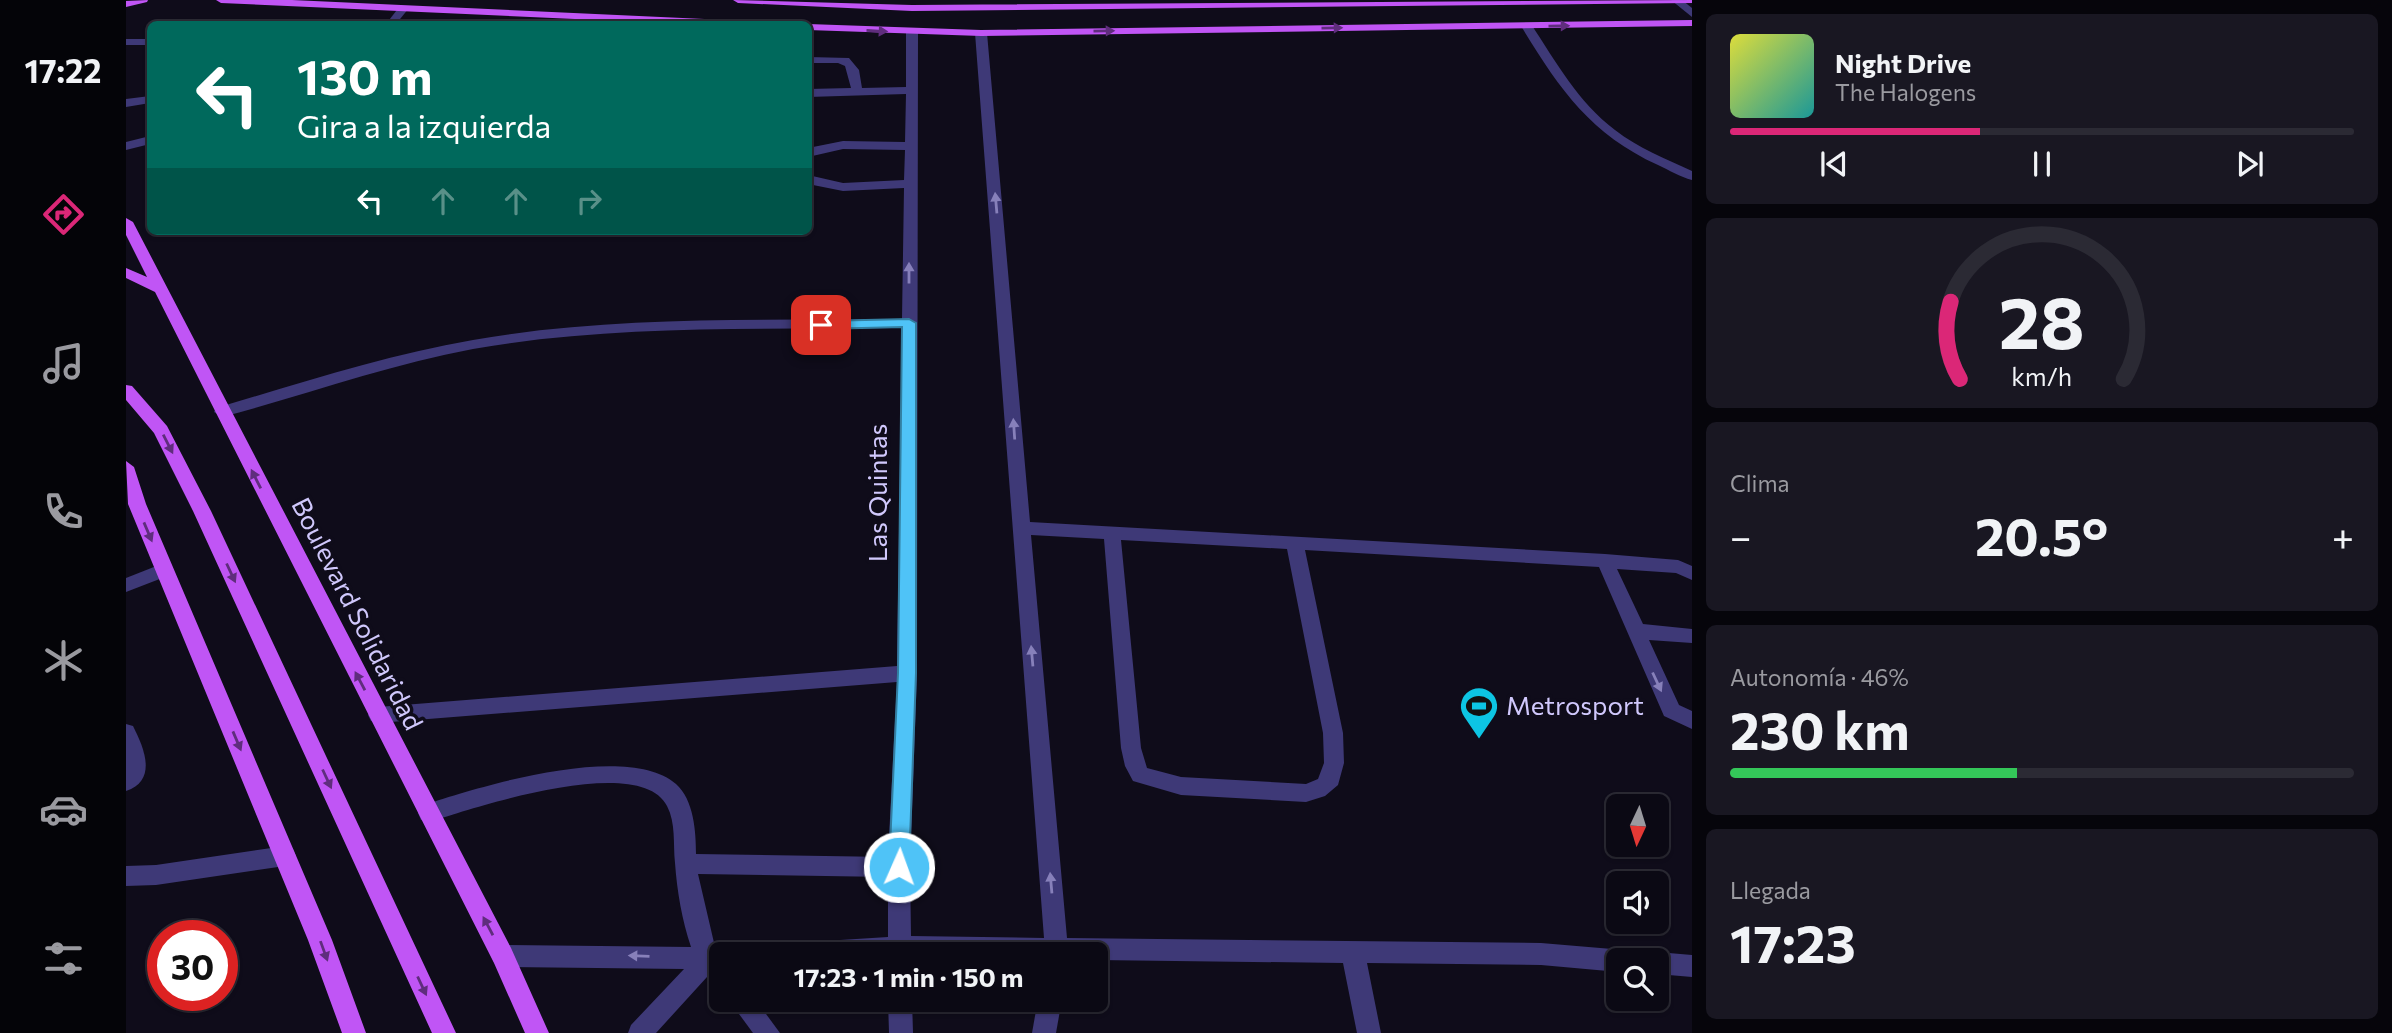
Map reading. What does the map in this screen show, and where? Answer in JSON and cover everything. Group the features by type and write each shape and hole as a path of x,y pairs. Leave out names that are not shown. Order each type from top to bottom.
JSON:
{"main road":[{"path":"126,4 143,0"},
{"path":"221,0 372,3 544,20 586,21"},
{"path":"738,0 912,4 1692,1"},
{"path":"912,4 912,32"},
{"path":"978,4 981,33"},
{"path":"812,27 981,33 1692,23"},
{"name":"Boulevard Solidaridad","path":"126,222 503,956 537,1033"},
{"path":"126,272 160,289"},
{"path":"126,390 161,430 202,511 444,1033"},
{"path":"126,467 137,504 285,856 354,1033"}],"street":[{"path":"1676,0 1692,13"},
{"path":"393,21 404,8"},
{"path":"1527,26 1548,59 1602,127 1649,156 1692,176"},
{"name":"Las Quintas","path":"900,942 899,867 907,673 912,32"},
{"path":"981,33 1056,942"},
{"path":"126,43 147,42"},
{"path":"812,61 851,62 855,68 857,92"},
{"path":"812,93 911,90"},
{"path":"126,103 147,100"},
{"path":"126,146 147,141"},
{"path":"812,151 836,147 910,146"},
{"path":"812,180 840,186 910,184"},
{"path":"222,412 412,359 511,339 632,330 909,323"},
{"path":"1022,528 1605,561 1678,567 1692,573"},
{"path":"1112,534 1131,748 1140,775 1164,784 1181,786 1306,793 1321,791 1330,783 1334,765 1330,720 1295,544"},
{"path":"1605,561 1671,710 1692,721"},
{"path":"126,586 164,570"},
{"path":"1634,631 1692,636"},
{"path":"378,715 907,673"},
{"path":"126,732 136,757 136,771 126,782"},
{"path":"429,813 530,784 585,776 638,777 667,789 678,804 684,828 686,864 694,910 709,945"},
{"path":"126,876 169,873 285,856"},
{"path":"686,864 899,867"},
{"path":"1108,952 1541,954 1606,959"},
{"path":"1353,953 1369,1033"},
{"path":"503,956 608,955 709,963"},
{"path":"1669,964 1692,966"},
{"path":"640,1033 709,971"},
{"path":"751,1012 768,1033"},
{"path":"900,1012 901,1033"},
{"path":"1044,1033 1048,1012"}],"place":[{"name":"Metrosport","path":"1479,740"}],"route":[{"path":"821,325 909,323 907,673 899,867"}]}
